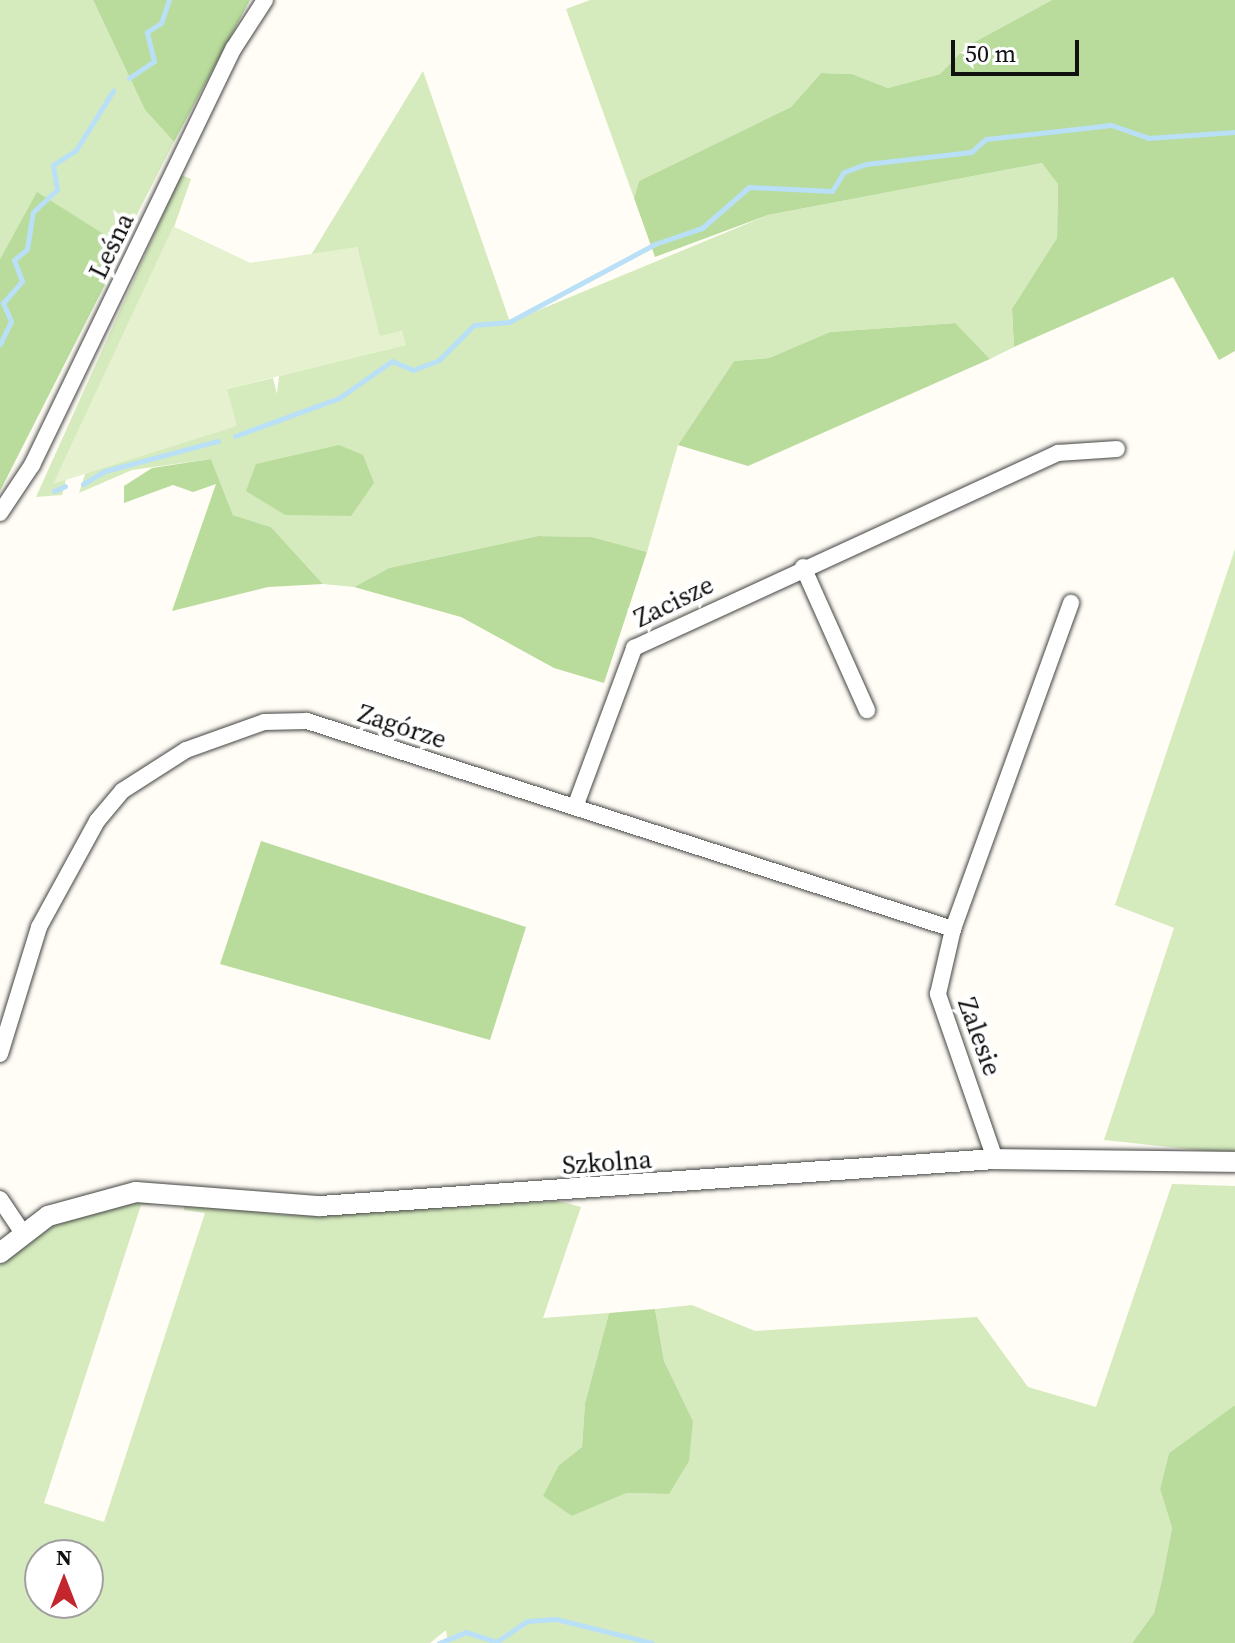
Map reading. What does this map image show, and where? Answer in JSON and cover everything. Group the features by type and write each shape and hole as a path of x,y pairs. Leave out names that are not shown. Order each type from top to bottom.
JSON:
{"street":[{"name":"Leśna","path":"0,513 32,465 234,48 265,0"},
{"name":"Zacisze","path":"575,807 634,648 803,567 1058,453 1117,449"},
{"path":"803,567 867,710"},
{"path":"953,929 1071,603"},
{"name":"Zagórze","path":"0,1054 39,927 97,821 122,791 226,733 307,721 953,929"},
{"name":"Zalesie","path":"953,929 941,1009 995,1159"},
{"name":"Szkolna","path":"0,1253 22,1232 75,1205 136,1192 320,1206 995,1159 1235,1162"},
{"path":"0,1199 22,1232"}],"green space":[{"path":"0,0 93,0 145,110 174,142 114,259 107,236 37,193 0,259"},
{"path":"93,0 250,0 174,142 145,110"},
{"path":"590,0 1052,0 967,46 940,74 888,88 852,74 821,73 791,107 639,181 634,198 566,9"},
{"path":"1052,0 1235,0 1235,351 1219,360 1173,277 1014,347 1012,309 1057,238 1058,184 1042,163 768,215 655,257 634,198 639,181 791,107 821,73 852,74 888,88 940,74 967,46"},
{"path":"423,71 510,322 768,215 1042,163 1058,183 1057,238 1012,310 1014,347 990,359 954,323 830,332 769,358 734,361 678,445 647,552 592,537 538,536 389,568 354,587 323,584 271,527 233,515 211,459 132,470 79,493 87,468 227,389 273,378 277,394 279,376 405,345 402,331 241,372 378,332 357,247 69,468 62,495 36,497 181,175 191,179 174,227 250,263 311,255"},
{"path":"37,192 107,236 116,263 0,491 0,259"},
{"path":"173,227 250,263 357,247 380,336 402,331 406,345 227,389 237,426 53,484"},
{"path":"955,323 990,359 748,466 678,445 734,361 769,358 830,332"},
{"path":"339,445 363,455 374,483 351,516 285,515 246,491 256,464"},
{"path":"211,459 233,515 271,527 323,584 268,587 172,611 216,484 193,492 173,485 124,503 124,486 152,468"},
{"path":"538,536 592,537 647,552 604,683 554,668 461,617 354,587 389,568"},
{"path":"1235,549 1235,1154 1104,1140 1174,928 1115,905"},
{"path":"261,841 526,927 490,1040 220,964"},
{"path":"1172,1184 1235,1186 1235,1405 1169,1453 1160,1489 1172,1528 1162,1580 1154,1613 1132,1643 448,1643 446,1630 430,1643 0,1643 0,1265 64,1217 135,1200 171,1203 141,1205 44,1503 104,1522 205,1213 184,1210 184,1202 284,1215 559,1201 581,1207 543,1318 609,1313 585,1403 582,1447 559,1465 572,1516 627,1493 669,1494 693,1421 664,1361 655,1309 692,1305 755,1331 977,1317 1028,1387 1096,1407"},
{"path":"655,1309 664,1361 693,1421 689,1461 669,1494 627,1493 572,1516 543,1496 559,1465 582,1447 585,1403 609,1313"},
{"path":"1235,1405 1235,1643 1132,1643 1154,1613 1162,1580 1172,1528 1160,1489 1169,1453"}],"waterway":[{"path":"129,78 154,61 147,32 161,23 169,0"},
{"path":"0,344 11,321 3,303 22,281 14,260 27,249 33,212 57,190 53,165 76,150 113,91"},
{"path":"235,436 339,398 392,361 413,370 439,360 474,325 509,322 655,244 702,228 749,187 832,191 844,172 866,164 971,152 986,139 1111,125 1148,138 1235,132"},
{"path":"83,484 105,471 218,441"},
{"path":"54,491 65,486"},
{"path":"439,1643 466,1632 496,1642 527,1621 556,1619 652,1643"}]}
